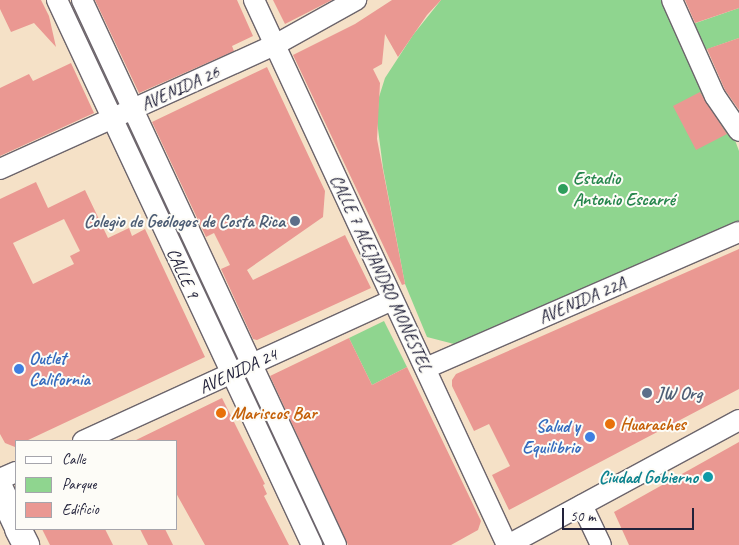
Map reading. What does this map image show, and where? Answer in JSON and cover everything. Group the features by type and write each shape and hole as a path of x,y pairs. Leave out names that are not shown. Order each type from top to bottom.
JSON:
{"main road":[{"path":"0,489 15,522"},
{"path":"18,530 26,545"}],"street":[{"name":"CALLE 9","path":"57,0 312,545"},
{"name":"CALLE 9","path":"82,0 336,545"},
{"name":"CALLE 7 ALEJANDRO MONESTEL","path":"254,0 392,300 426,368 508,545"},
{"name":"AVENIDA 26","path":"0,169 275,45 356,0"},
{"path":"672,0 715,96 739,130"},
{"name":"AVENIDA 22A","path":"426,368 739,232"},
{"name":"AVENIDA 24","path":"85,440 392,300"},
{"path":"508,545 739,420"},
{"path":"0,479 15,472"},
{"path":"582,505 601,545"}],"green space":[{"name":"Estadio Antonio Escarré","path":"441,0 679,0 690,25 739,8 739,38 702,51 739,151 739,225 454,344 427,337 405,284 383,168 377,121 379,97 385,78 413,35"},
{"path":"384,321 407,367 372,385 349,338"}],"building":[{"path":"0,0 41,0 49,16 56,47 34,23 11,32 0,9"},
{"path":"95,0 237,0 253,36 232,46 234,51 139,93"},
{"path":"273,0 332,0 285,24"},
{"path":"392,0 441,0 427,15 398,57 385,34 382,64 373,69 380,83 377,139 405,284 402,285 293,55 355,24"},
{"path":"685,0 739,0 739,8 695,23"},
{"path":"739,38 739,110 725,90 707,49"},
{"path":"71,63 94,113 0,156 0,88 29,74 33,81"},
{"path":"267,67 325,191 323,217 247,270 253,280 345,235 371,288 257,340 253,339 221,269 230,265 214,233 206,237 152,122"},
{"path":"700,92 727,134 696,150 673,106"},
{"path":"36,182 48,208 85,190 108,238 129,228 132,236 145,229 205,357 28,440 15,440 15,447 5,443 0,434 0,199","holes":["64,219 80,251 70,256 74,264 33,284 13,243"]},
{"path":"739,249 739,389 509,510 492,475 510,466 489,424 474,431 452,386 452,380 456,374"},
{"path":"349,338 372,385 407,367 481,521 478,530 451,545 348,545 270,376"},
{"path":"222,398 265,484 263,485 267,494 264,496 289,545 205,545 178,497 178,440 136,440"},
{"name":"Ciudad Gobierno","path":"739,442 739,545 629,545 614,512"},
{"path":"42,530 106,530 113,545 50,545"},
{"path":"140,530 166,530 173,545 148,545"}],"place":[{"name":"Estadio Antonio Escarré","path":"563,189"},
{"name":"Colegio de Geólogos de Costa Rica","path":"295,221"},
{"name":"Outlet California","path":"19,369"},
{"name":"JW Org","path":"647,393"},
{"name":"Mariscos Bar","path":"221,413"},
{"name":"Huaraches","path":"610,424"},
{"name":"Salud y Equilibrio","path":"590,437"},
{"name":"Ciudad Gobierno","path":"708,477"}]}
